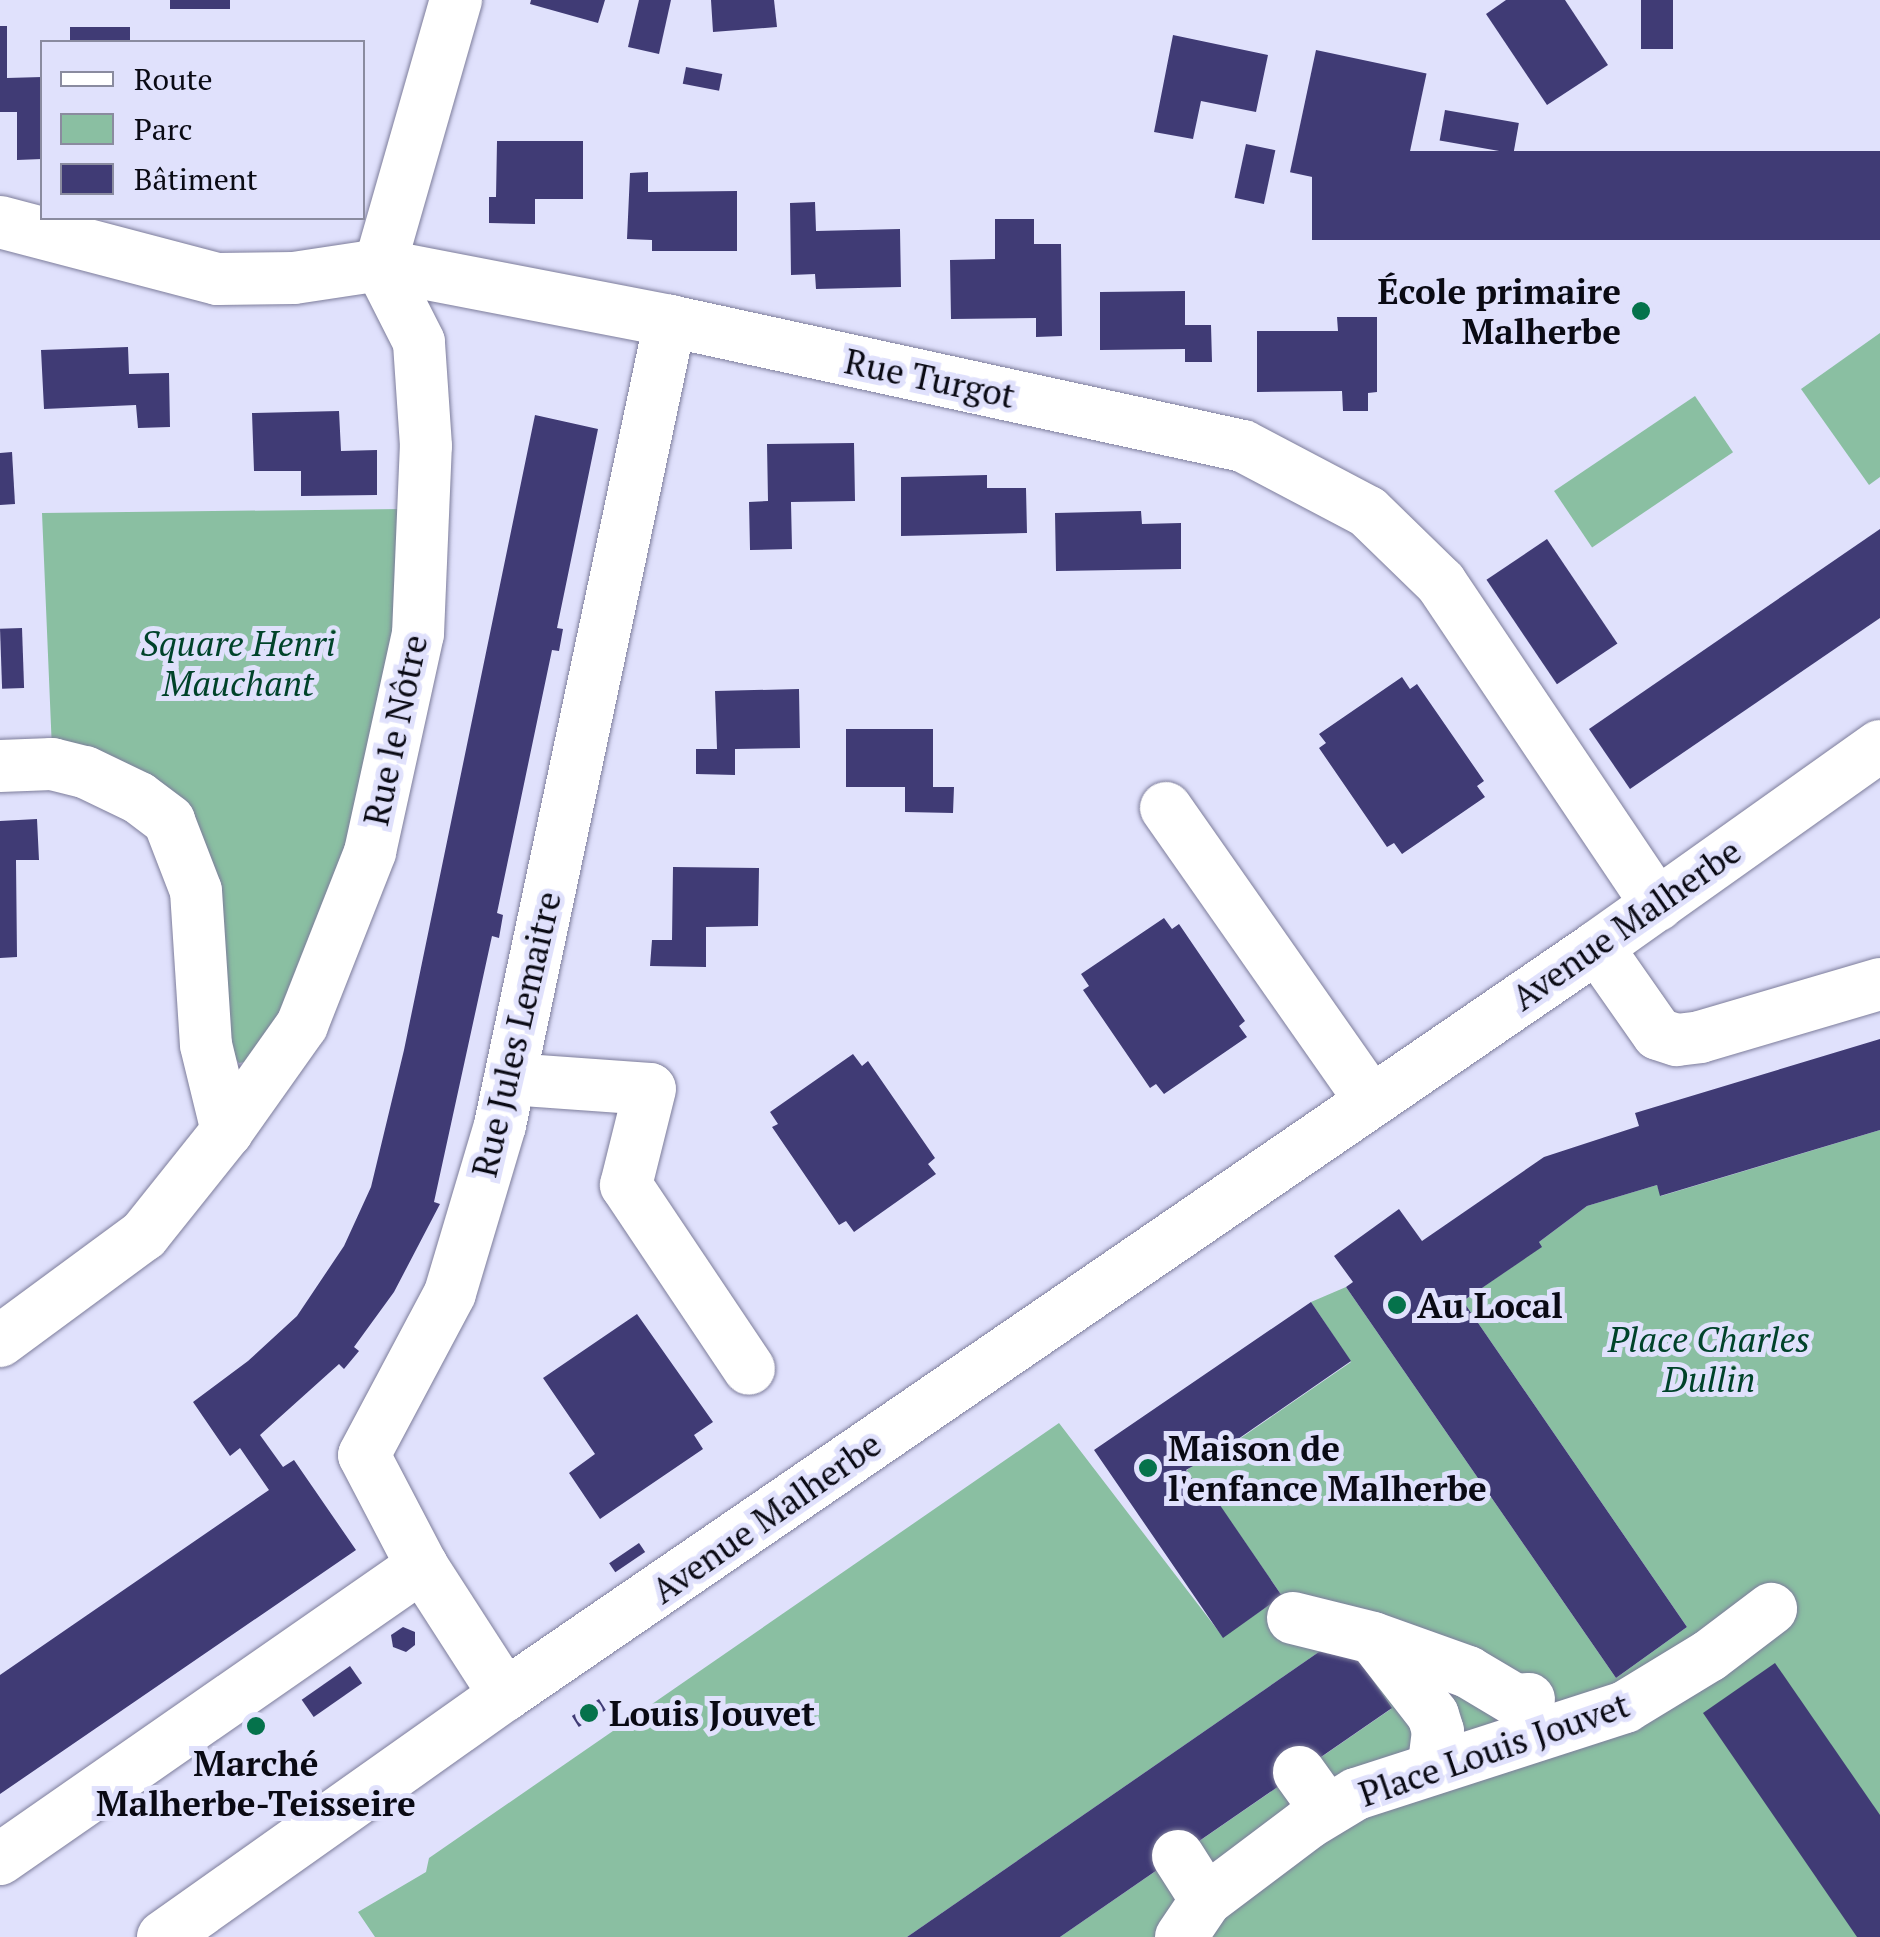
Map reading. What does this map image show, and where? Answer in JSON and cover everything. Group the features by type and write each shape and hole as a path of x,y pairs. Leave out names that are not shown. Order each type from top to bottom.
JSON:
{"street":[{"path":"380,265 456,0"},
{"name":"Rue Turgot","path":"0,222 218,279 294,278 380,265 670,321 1243,446 1368,512 1442,583 1657,905"},
{"name":"Rue le Nôtre","path":"0,1341 144,1235 226,1131 302,1025 370,852 418,634 426,446 419,342 380,265"},
{"name":"Rue Jules Lemaitre","path":"505,1695 422,1566 364,1456 450,1293 510,1079 670,321"},
{"name":"Avenue Malherbe","path":"163,1937 505,1695 1597,947 1880,746"},
{"path":"0,766 52,764 85,772 139,798 170,822 186,856 202,926 206,1045 226,1131"},
{"path":"1166,808 1370,1099"},
{"path":"1597,947 1658,1034 1678,1040 1880,984"},
{"path":"510,1079 650,1089 626,1186 749,1369"},
{"path":"0,1859 422,1566"},
{"name":"Place Louis Jouvet","path":"1194,1918 1313,1792 1356,1794 1434,1765 1625,1707 1709,1656 1771,1609"},
{"path":"1294,1618 1373,1638 1468,1672 1515,1700 1529,1699"},
{"path":"1373,1638 1433,1714 1438,1732 1434,1765"},
{"path":"1178,1856 1194,1918"}],"green space":[{"path":"1880,333 1880,477 1869,485 1801,389"},
{"path":"1695,396 1733,452 1592,547 1554,491"},
{"name":"Square Henri Mauchant","path":"401,509 401,620 378,744 294,1006 257,1060 239,1063 228,1050 213,880 52,750 42,513"},
{"name":"Place Charles Dullin","path":"1880,1130 1880,1937 1060,1937 1391,1709 1342,1636 907,1937 375,1937 358,1912 426,1872 429,1858 1059,1423 1223,1637 1282,1596 1209,1490 1202,1493 1186,1471 1192,1466 1187,1457 1207,1444 1216,1455 1351,1362 1311,1302 1346,1287 1616,1678 1687,1627 1463,1301 1541,1247 1539,1242 1587,1206 1657,1185 1661,1196"}],"building":[{"path":"170,0 230,0 230,9 170,9"},
{"path":"531,0 605,0 598,23 530,4"},
{"path":"639,0 671,0 659,54 628,47"},
{"path":"711,0 774,0 777,27 713,32"},
{"path":"1506,0 1565,0 1608,65 1547,105 1486,14"},
{"path":"1641,0 1673,0 1673,49 1641,49"},
{"path":"0,26 7,26 7,78 40,77 40,159 17,160 17,112 0,112"},
{"path":"70,27 130,27 130,40 70,40"},
{"path":"1173,35 1268,55 1256,112 1201,101 1193,139 1154,132"},
{"path":"1316,50 1427,73 1401,196 1290,172"},
{"path":"686,67 722,74 719,91 683,84"},
{"path":"1445,110 1519,123 1513,154 1440,141"},
{"path":"497,141 583,141 583,199 535,199 535,224 489,223 489,197 496,197"},
{"path":"1246,144 1275,150 1264,204 1235,198"},
{"path":"1312,151 1880,151 1880,240 1312,240"},
{"path":"648,172 648,192 737,191 737,251 652,251 652,240 627,239 630,173"},
{"path":"815,202 816,231 900,229 901,287 816,289 815,274 791,275 790,203"},
{"path":"995,219 1034,219 1034,244 1061,244 1062,336 1036,337 1036,318 951,319 950,260 995,259"},
{"path":"1185,291 1185,325 1211,325 1212,362 1185,362 1185,349 1100,350 1100,292"},
{"path":"1337,317 1377,317 1377,392 1368,393 1368,411 1343,411 1342,391 1257,392 1257,331 1338,331"},
{"path":"128,347 129,374 169,373 170,427 138,428 136,405 44,409 41,350"},
{"path":"339,411 341,451 377,450 377,495 301,496 301,471 254,471 252,413"},
{"path":"535,415 598,429 557,628 563,629 559,651 552,650 497,913 503,915 499,938 492,936 434,1202 440,1204 394,1292 354,1347 359,1351 344,1369 339,1364 260,1435 283,1467 294,1460 356,1550 0,1794 0,1675 269,1490 240,1448 230,1456 193,1402 248,1361 297,1316 344,1246 371,1187 404,1050"},
{"path":"854,443 855,501 791,502 792,549 750,550 749,502 768,501 767,444"},
{"path":"12,452 15,504 0,505 0,453"},
{"path":"987,475 987,488 1026,488 1027,533 901,536 901,477"},
{"path":"1141,511 1142,524 1181,523 1181,569 1056,571 1055,513"},
{"path":"1880,529 1880,618 1630,789 1589,729"},
{"path":"1547,539 1617,643 1557,684 1486,580"},
{"path":"22,628 24,688 2,689 0,629"},
{"path":"1402,677 1410,689 1417,684 1484,781 1477,786 1485,797 1402,854 1394,843 1387,847 1319,748 1326,743 1319,734"},
{"path":"799,689 800,748 735,749 735,775 696,774 696,749 717,749 715,691"},
{"path":"846,729 933,729 933,787 954,787 953,813 905,812 905,787 846,787"},
{"path":"37,819 39,860 16,860 17,957 0,958 0,821"},
{"path":"673,867 759,868 758,926 706,927 706,967 650,966 652,940 672,940"},
{"path":"1164,918 1172,929 1179,924 1245,1021 1239,1026 1247,1037 1164,1094 1156,1084 1150,1088 1083,990 1089,986 1081,974"},
{"path":"1880,1039 1880,1130 1660,1196 1657,1185 1587,1206 1539,1242 1542,1247 1463,1301 1687,1627 1616,1678 1346,1287 1353,1282 1334,1256 1399,1209 1422,1241 1544,1157 1639,1126 1635,1113"},
{"path":"853,1054 862,1066 868,1061 935,1158 928,1164 936,1174 854,1232 846,1221 839,1225 772,1127 778,1124 770,1112"},
{"name":"Maison de l'enfance Malherbe","path":"1311,1302 1351,1361 1215,1455 1207,1444 1187,1457 1193,1466 1186,1470 1202,1493 1209,1489 1282,1596 1223,1638 1094,1450"},
{"path":"637,1314 713,1422 694,1435 703,1449 600,1519 569,1473 595,1454 543,1378"},
{"path":"639,1543 645,1552 615,1572 609,1563"},
{"path":"403,1627 415,1632 415,1645 406,1652 393,1647 391,1635"},
{"path":"1342,1636 1392,1708 1060,1937 907,1937"},
{"path":"1775,1663 1880,1815 1880,1937 1857,1937 1703,1713"},
{"path":"350,1666 362,1683 314,1717 302,1700"},
{"name":"Louis Jouvet","path":"599,1699 606,1710 579,1727 572,1716"}],"place":[{"name":"École primaire Malherbe","path":"1641,311"},
{"name":"Au Local","path":"1397,1305"},
{"name":"Maison de l'enfance Malherbe","path":"1148,1468"},
{"name":"Louis Jouvet","path":"589,1713"},
{"name":"Marché Malherbe-Teisseire","path":"256,1726"}]}
